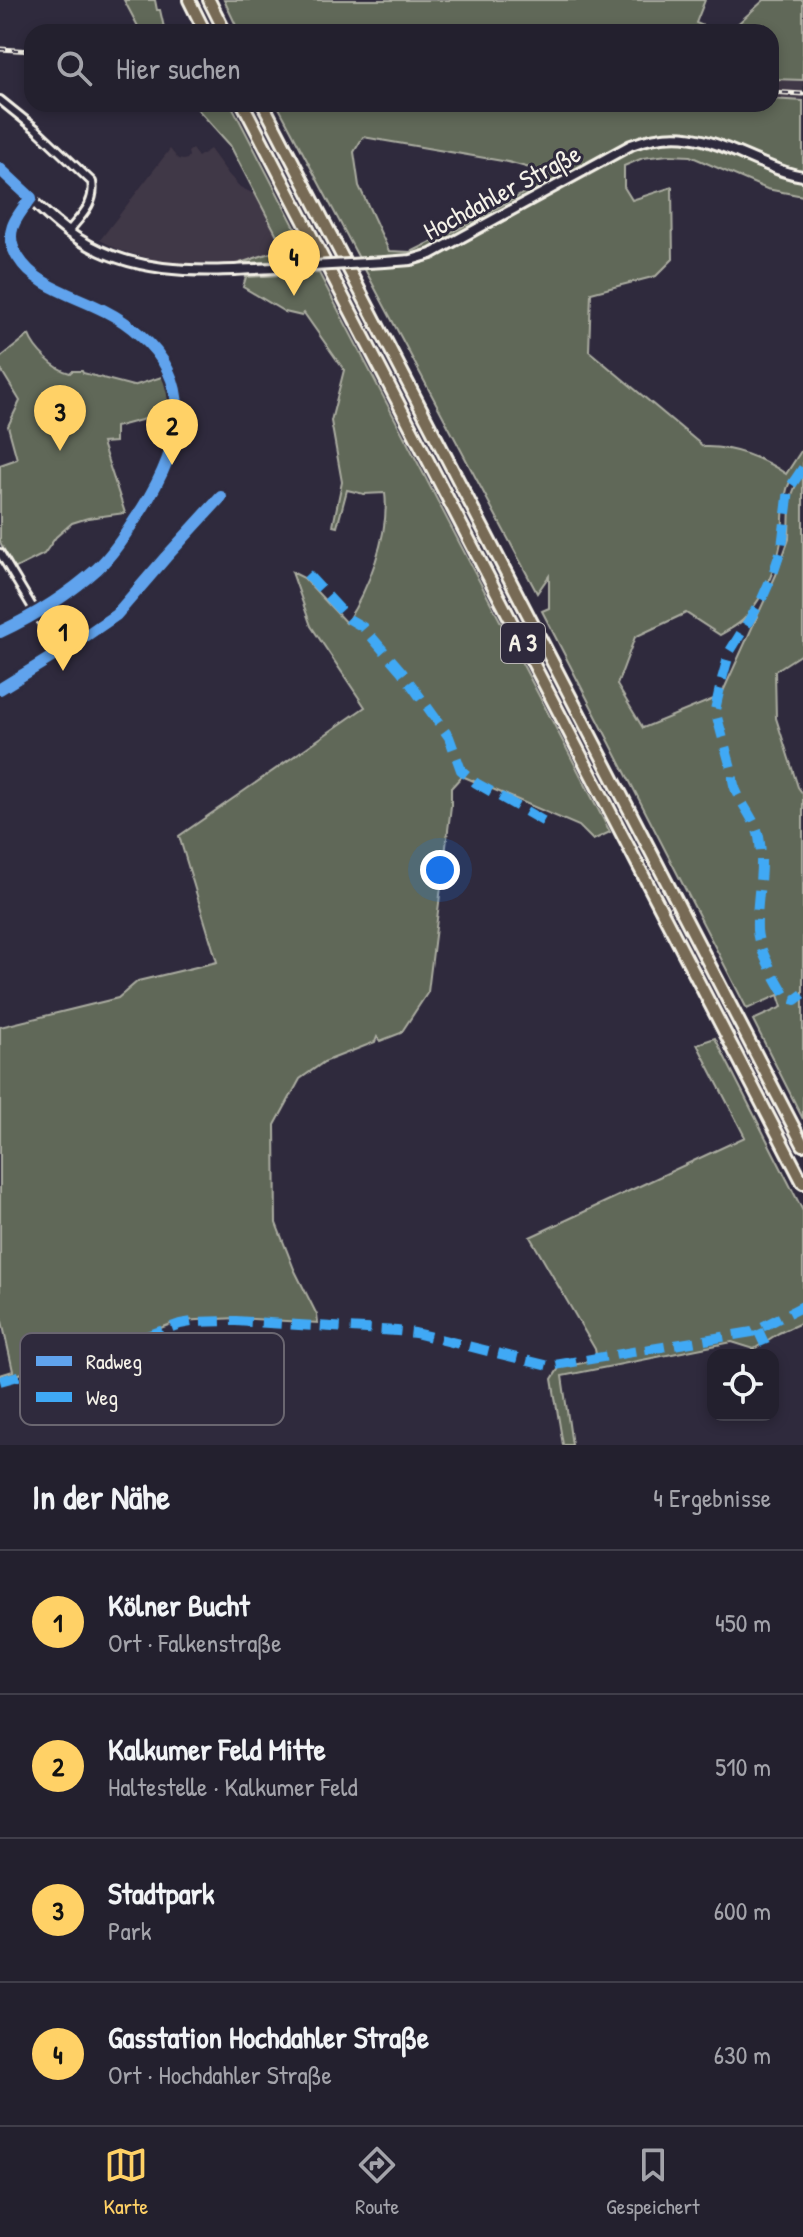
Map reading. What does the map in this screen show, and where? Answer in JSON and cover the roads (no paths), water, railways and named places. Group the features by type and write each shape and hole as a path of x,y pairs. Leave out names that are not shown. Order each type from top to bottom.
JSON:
{"highway":[{"path":"189,0 201,24"},
{"path":"209,0 221,24"},
{"name":"A 3","path":"247,112 803,1183"},
{"name":"A 3","path":"267,112 803,1145"}],"main road":[{"name":"Hochdahler Straße","path":"0,169 68,232 107,255 148,267 230,270 411,260 431,254 631,145 660,136 699,138 783,172 803,176"}],"street":[{"path":"0,100 92,182 94,193 91,203 68,232"},
{"path":"0,632 37,613 99,567 125,535 155,487 175,437 178,418 178,398 168,372 156,352 141,336 108,312 34,276 17,257 10,240 11,229 14,219 31,198"},
{"path":"0,554 51,638"}],"railway":[{"path":"0,49 24,50"},
{"path":"779,92 803,94"}],"place":[{"name":"Gasstation Hochdahler Straße","path":"294,296"},
{"name":"Stadtpark","path":"60,451"},
{"name":"Kalkumer Feld Mitte","path":"172,465"},
{"name":"Kölner Bucht","path":"63,671"}]}
